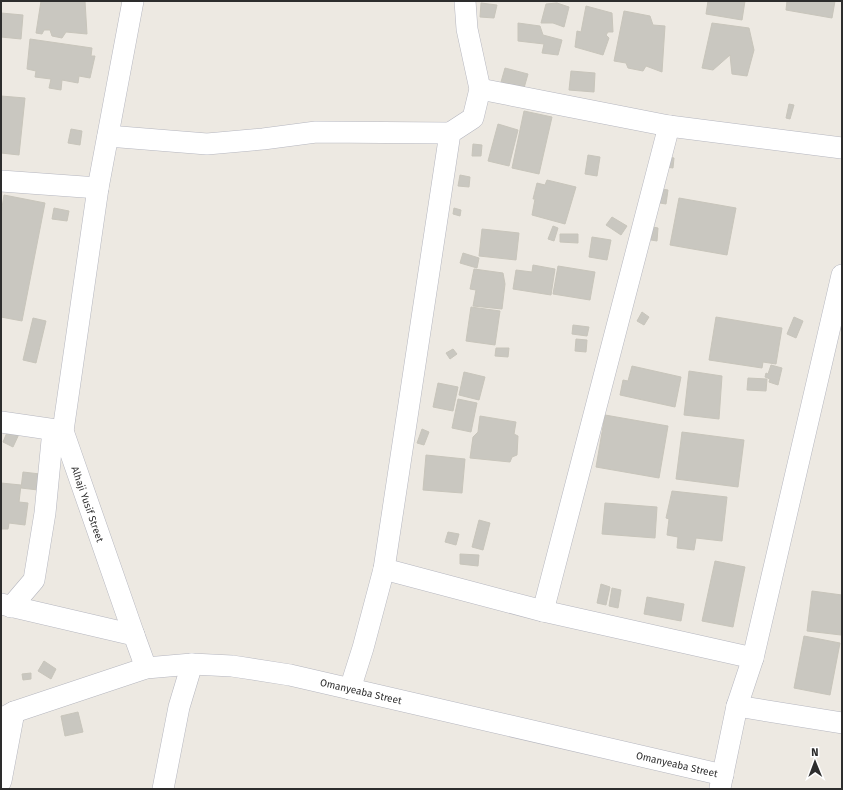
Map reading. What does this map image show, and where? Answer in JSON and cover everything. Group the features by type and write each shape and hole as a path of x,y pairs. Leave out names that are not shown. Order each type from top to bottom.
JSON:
{"street":[{"path":"6,605 34,580 98,188 133,1"},
{"path":"108,136 207,144 316,132 450,133 473,118 480,89 467,29 464,1"},
{"path":"480,89 669,126 842,148"},
{"path":"544,611 669,126"},
{"path":"350,688 364,648 384,569 450,133"},
{"path":"1,181 98,188"},
{"path":"722,782 737,706 753,658 834,343 842,276"},
{"path":"1,422 58,431"},
{"name":"Alhaji Yusif Street","path":"58,431 146,668"},
{"path":"384,569 544,611 753,658"},
{"path":"6,605 134,635"},
{"path":"163,789 179,707 192,664"},
{"name":"Omanyeaba Street","path":"8,716 146,668 192,664 232,666 290,675 350,688 722,782"},
{"path":"737,706 842,723"},
{"path":"1,780 8,716"}],"building":[{"path":"41,1 85,1 87,34 66,32 62,38 52,36 50,30 44,30 42,34 36,33"},
{"path":"708,1 745,1 742,20 706,14"},
{"path":"787,1 835,1 832,18 786,10"},
{"path":"481,3 497,5 494,18 480,17"},
{"path":"557,3 569,7 564,27 553,23 541,23 546,4"},
{"path":"586,6 612,13 613,32 608,32 606,35 609,38 603,55 575,47 577,31 581,32"},
{"path":"624,11 650,16 653,25 665,26 662,72 646,66 643,71 628,68 626,63 614,61"},
{"path":"1,13 23,15 21,39 1,37"},
{"path":"518,23 540,26 543,35 562,40 558,55 542,53 544,44 518,41"},
{"path":"712,23 749,28 754,50 747,76 732,74 730,55 713,70 702,68"},
{"path":"30,39 92,48 91,56 95,56 90,78 79,76 78,83 62,80 61,90 49,88 51,79 35,77 36,71 27,69"},
{"path":"505,68 528,74 524,88 501,82"},
{"path":"571,71 595,73 594,92 569,90"},
{"path":"1,96 25,98 19,155 1,153"},
{"path":"789,104 794,105 790,119 786,118"},
{"path":"524,111 552,117 539,174 512,168"},
{"path":"498,124 518,130 509,166 488,161"},
{"path":"71,129 82,131 80,145 68,143"},
{"path":"473,144 482,145 481,156 472,156"},
{"path":"588,155 600,157 597,176 585,174"},
{"path":"662,156 674,158 673,168 660,166"},
{"path":"460,175 470,177 469,187 458,186"},
{"path":"547,180 576,187 565,224 532,215 535,199 533,199 537,183 545,185"},
{"path":"656,188 668,190 666,204 654,202"},
{"path":"4,195 45,203 22,321 1,317 1,214"},
{"path":"679,198 736,208 727,255 670,245"},
{"path":"54,208 69,211 67,221 52,219"},
{"path":"454,208 461,210 460,216 453,214"},
{"path":"612,217 627,226 621,235 606,225"},
{"path":"553,226 558,228 554,241 548,239"},
{"path":"653,227 658,228 657,241 651,240"},
{"path":"482,229 519,233 516,260 479,256"},
{"path":"560,234 578,234 578,243 560,242"},
{"path":"592,237 611,240 607,260 589,257"},
{"path":"463,253 479,258 477,268 460,263"},
{"path":"533,265 555,269 551,295 513,289 516,270 532,272"},
{"path":"558,266 595,272 590,300 553,294"},
{"path":"474,269 503,273 505,284 502,309 473,306 476,290 470,289"},
{"path":"471,307 500,311 495,345 466,341"},
{"path":"642,312 649,317 644,325 637,321"},
{"path":"716,317 782,328 776,364 763,362 762,368 709,360"},
{"path":"794,317 803,321 796,338 787,334"},
{"path":"33,318 46,321 36,363 23,360"},
{"path":"573,325 589,327 587,336 572,334"},
{"path":"576,339 587,340 586,352 575,351"},
{"path":"496,348 509,348 508,357 495,356"},
{"path":"453,349 457,354 450,359 446,353"},
{"path":"771,365 782,368 778,385 769,382 770,379 765,377 766,373 768,374"},
{"path":"632,366 681,377 675,407 620,395 623,380 628,381"},
{"path":"689,371 722,376 719,419 684,415"},
{"path":"464,372 485,377 479,400 459,395"},
{"path":"748,378 767,379 766,391 747,390"},
{"path":"438,383 458,387 453,411 433,407"},
{"path":"458,399 477,403 471,432 452,428"},
{"path":"605,415 668,426 659,478 596,467"},
{"path":"480,416 516,422 514,434 518,436 517,455 512,457 510,462 470,458 473,437 478,432"},
{"path":"422,429 429,432 424,445 417,443"},
{"path":"8,430 19,434 13,447 3,442"},
{"path":"682,432 744,440 738,487 676,479"},
{"path":"426,455 465,459 462,493 423,490"},
{"path":"23,472 40,474 38,490 21,488"},
{"path":"1,483 21,485 19,502 28,503 25,525 9,523 8,529 1,529"},
{"path":"672,491 727,497 722,541 696,538 694,550 677,548 678,537 667,535 669,519 666,518"},
{"path":"605,503 657,507 655,538 602,534"},
{"path":"479,520 490,523 483,550 472,547"},
{"path":"448,532 459,534 456,545 445,542"},
{"path":"460,554 479,555 478,566 460,564"},
{"path":"715,561 745,567 733,627 702,621"},
{"path":"601,584 610,587 606,605 597,603"},
{"path":"612,588 621,590 618,608 609,606"},
{"path":"812,591 842,595 841,635 807,631"},
{"path":"647,597 684,604 681,621 644,614"},
{"path":"804,636 840,643 830,695 794,688"},
{"path":"44,661 56,669 51,679 38,671"},
{"path":"31,673 31,679 23,680 22,674"},
{"path":"78,712 83,732 65,736 61,716"}]}
